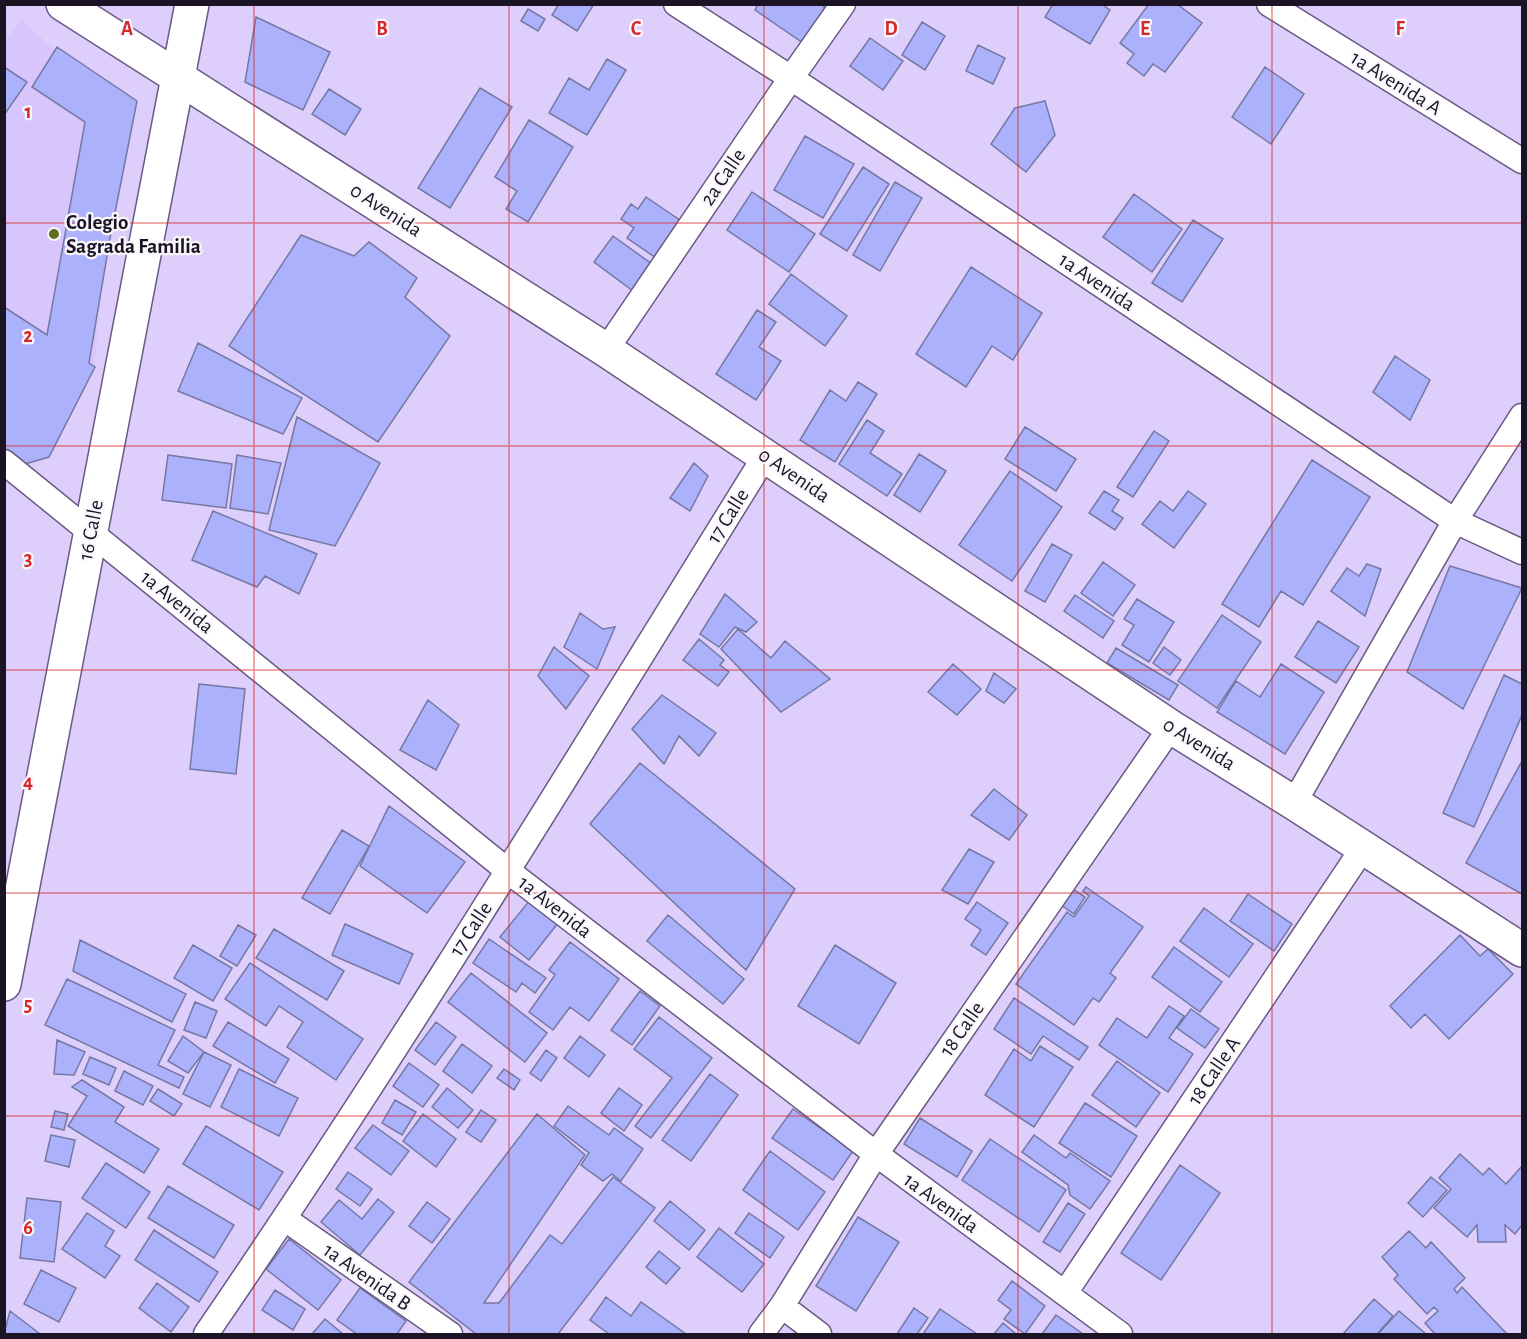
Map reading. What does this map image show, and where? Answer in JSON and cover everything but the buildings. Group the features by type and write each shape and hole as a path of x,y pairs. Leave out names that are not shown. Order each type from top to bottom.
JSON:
{"street":[{"name":"0 Avenida","path":"63,4 606,350 1171,727 1294,803 1522,950"},
{"name":"16 Calle","path":"4,984 192,4"},
{"name":"1a Avenida","path":"676,4 791,78 1455,521 1522,552"},
{"name":"2a Calle","path":"606,350 843,4"},
{"name":"1a Avenida A","path":"1269,4 1522,161"},
{"path":"1294,803 1455,521 1522,416"},
{"name":"17 Calle","path":"206,1335 285,1219 508,871 765,456"},
{"name":"1a Avenida","path":"4,462 508,871 876,1154 1120,1335"},
{"name":"18 Calle","path":"761,1335 782,1306 876,1154 1171,727"},
{"name":"18 Calle A","path":"1065,1293 1363,848"},
{"name":"1a Avenida B","path":"285,1219 450,1335"},
{"path":"782,1306 819,1335"}],"shaded area":[{"name":"Colegio Sagrada Familia","path":"21,20 112,100 95,367 49,457 22,465 5,449 4,42"}],"place":[{"name":"Colegio Sagrada Familia","path":"54,234"}]}
